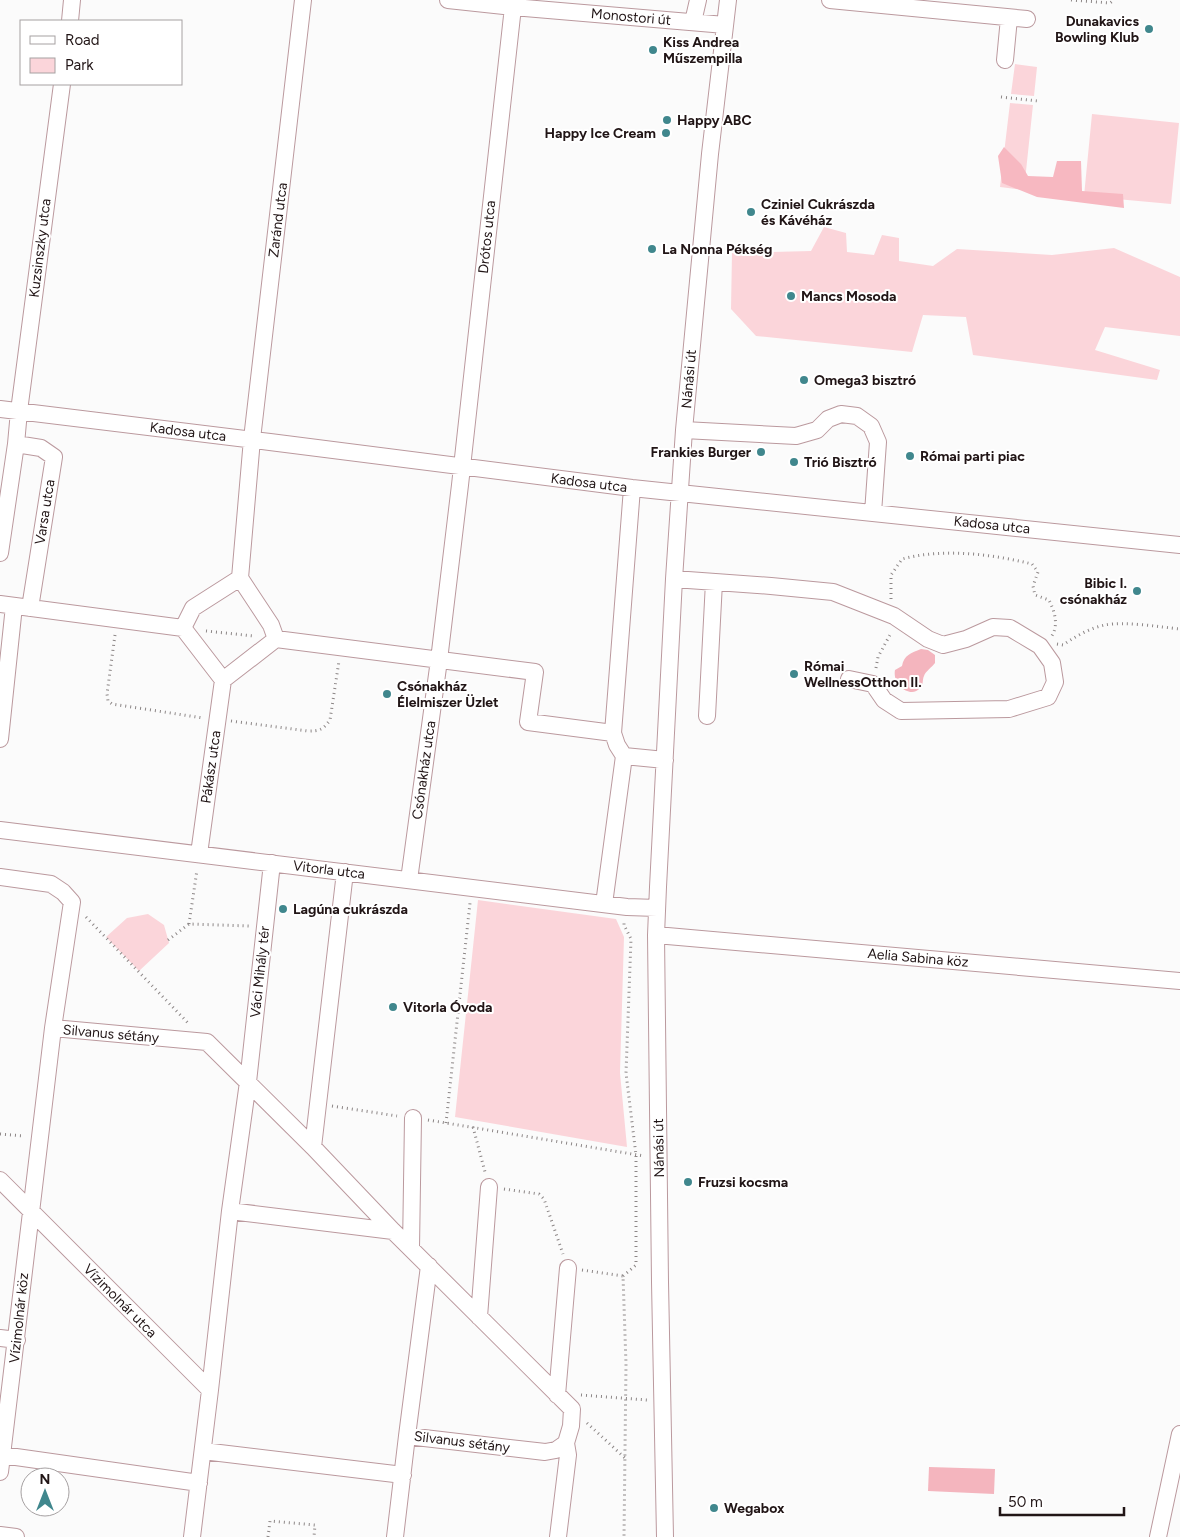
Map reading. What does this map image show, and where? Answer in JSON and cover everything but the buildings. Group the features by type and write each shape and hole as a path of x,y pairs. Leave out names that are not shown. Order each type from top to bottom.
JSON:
{"street":[{"path":"70,20 72,0"},
{"name":"Zaránd utca","path":"252,439 303,0"},
{"name":"Monostori út","path":"448,0 513,8 725,25"},
{"path":"693,22 698,0"},
{"name":"Nánási út","path":"666,1537 660,1282 657,908 674,579 684,430 728,0"},
{"path":"830,0 1027,19"},
{"name":"Drótos utca","path":"462,467 513,8"},
{"path":"1005,60 1009,18"},
{"name":"Kuzsinszky utca","path":"19,411 62,85"},
{"name":"Kadosa utca","path":"0,409 632,488 1180,545"},
{"path":"0,552 19,411"},
{"path":"684,430 796,436 817,430 828,419 841,414 857,416 871,426 878,442 873,513"},
{"path":"252,439 240,578 271,625 276,639"},
{"name":"Varsa utca","path":"0,739 14,606 54,457 41,448 16,444"},
{"name":"Csónakház utca","path":"409,880 439,660 462,467"},
{"path":"604,904 624,756 617,745 613,732 632,488"},
{"path":"183,628 193,608 240,578"},
{"path":"674,579 833,592 892,616 928,639 943,644 966,639 993,627 1010,628 1040,646 1044,646 1052,664 1054,682 1048,698 1009,709 901,712 884,700 873,684 849,678"},
{"path":"707,716 714,582"},
{"path":"14,606 183,628 223,680 276,639 535,672 528,722 613,732"},
{"name":"Pákász utca","path":"199,854 223,680"},
{"path":"624,756 665,760"},
{"name":"Vitorla utca","path":"0,830 627,907 657,908"},
{"name":"Váci Mihály tér","path":"248,1082 272,863"},
{"path":"313,1148 345,872"},
{"path":"0,877 51,884 64,892 72,902"},
{"name":"Silvanus sétány","path":"72,902 54,1028 207,1042"},
{"name":"Aelia Sabina köz","path":"656,935 1180,981"},
{"path":"31,1211 54,1028"},
{"path":"207,1042 565,1402"},
{"path":"192,1537 230,1210 248,1082"},
{"path":"410,1248 413,1118"},
{"name":"Vízimolnár utca","path":"0,1180 210,1390"},
{"path":"479,1317 489,1187"},
{"path":"230,1210 393,1231"},
{"name":"Vízimolnár köz","path":"0,1472 31,1211"},
{"name":"Silvanus sétány","path":"429,1266 407,1436 544,1452 556,1450 566,1443"},
{"path":"558,1537 568,1455 566,1443 571,1426 565,1402 568,1268"},
{"path":"0,1338 17,1340"},
{"path":"1158,1537 1180,1434"},
{"path":"396,1537 407,1436"},
{"path":"203,1451 402,1475"},
{"path":"2,1455 199,1483"},
{"path":"0,1535 16,1537"}],"path":[{"path":"1071,0 1110,2 1114,0"},
{"path":"1001,97 1038,101"},
{"path":"873,684 878,657 892,616 890,605 891,575 902,559 917,555 977,554 1010,558 1032,564 1038,572 1033,586 1035,595 1049,600 1054,611 1056,631 1044,646"},
{"path":"1044,646 1063,644 1079,634 1106,624 1134,624 1180,629"},
{"path":"183,628 276,639"},
{"path":"189,924 199,854"},
{"path":"446,1123 472,888"},
{"path":"72,902 207,1042"},
{"path":"623,1276 636,1265 636,1155 626,1073 631,939 624,925 627,907"},
{"path":"168,940 189,924 265,926"},
{"path":"319,1104 659,1158"},
{"path":"0,1134 40,1138"},
{"path":"626,1459 565,1402 574,1394 663,1401"},
{"path":"268,1537 270,1521 315,1525 314,1537"}],"green space":[{"path":"1015,64 1037,67 1034,96 1011,94"},
{"path":"1010,103 1033,105 1024,190 1000,187"},
{"path":"1092,114 1179,123 1171,204 1084,196"},
{"path":"824,227 846,233 847,252 874,255 882,235 899,238 899,261 933,266 957,249 1052,255 1114,248 1180,277 1180,336 1105,327 1095,350 1160,370 1157,380 973,355 966,317 923,315 912,352 756,336 731,309 732,253 811,251"},
{"path":"478,900 616,919 624,937 620,1073 627,1147 455,1117"},
{"path":"148,914 164,925 169,943 139,971 106,937 127,918"}],"shaded area":[{"path":"1004,147 1021,164 1028,176 1053,177 1057,161 1081,161 1082,191 1123,194 1124,208 1037,197 1002,183 998,156"},
{"path":"921,649 928,650 935,655 935,663 925,674 920,688 912,692 907,691 896,681 895,670 902,666 904,659"},
{"path":"929,1467 995,1469 994,1494 928,1491"}],"place":[{"name":"Dunakavics Bowling Klub","path":"1149,29"},
{"name":"Kiss Andrea Műszempilla","path":"653,50"},
{"name":"Happy ABC","path":"667,120"},
{"name":"Happy Ice Cream","path":"666,133"},
{"name":"Cziniel Cukrászda és Kávéház","path":"751,212"},
{"name":"La Nonna Pékség","path":"652,249"},
{"name":"Mancs Mosoda","path":"791,296"},
{"name":"Omega3 bisztró","path":"804,380"},
{"name":"Frankies Burger","path":"761,452"},
{"name":"Római parti piac","path":"910,456"},
{"name":"Trió Bisztró","path":"794,462"},
{"name":"Bibic I. csónakház","path":"1137,591"},
{"name":"Római WellnessOtthon II.","path":"794,674"},
{"name":"Csónakház Élelmiszer Üzlet","path":"387,694"},
{"name":"Lagúna cukrászda","path":"283,909"},
{"name":"Vitorla Óvoda","path":"393,1007"},
{"name":"Fruzsi kocsma","path":"688,1182"},
{"name":"Wegabox","path":"714,1508"}]}
